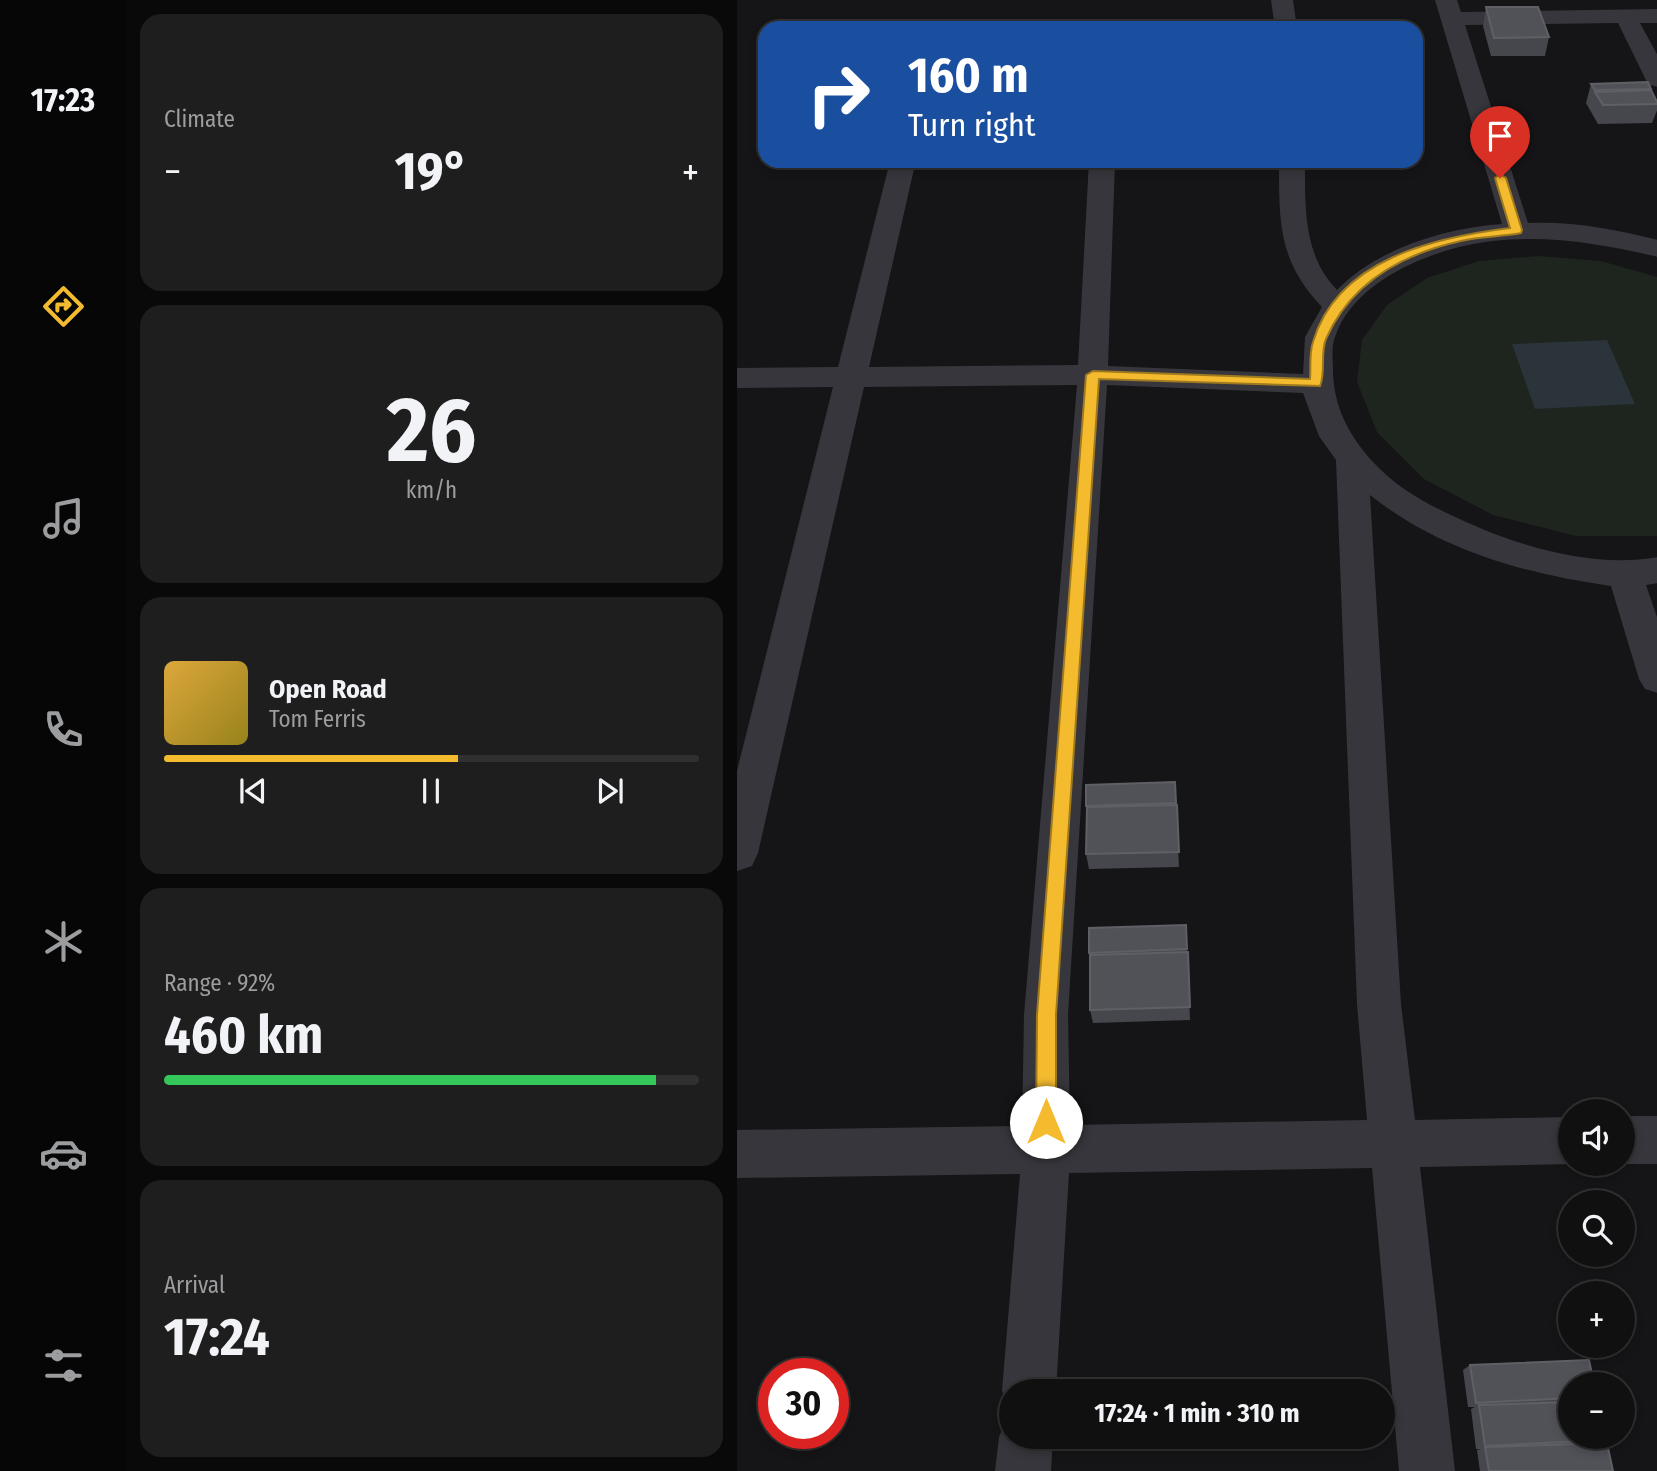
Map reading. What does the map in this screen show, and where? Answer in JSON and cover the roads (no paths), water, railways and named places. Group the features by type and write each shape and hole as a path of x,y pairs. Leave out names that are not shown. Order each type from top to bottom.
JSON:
{"street":[{"path":"1282,0 1285,21"},
{"path":"1517,230 1449,9 1657,16"},
{"path":"1625,17 1657,80"},
{"path":"1030,1379 1046,1149 1046,1015 1093,375 1102,168"},
{"path":"1292,168 1293,238 1306,271 1317,287 1337,306"},
{"path":"737,853 901,169"},
{"path":"1657,249 1582,233 1517,230 1461,237 1411,252 1368,275 1337,306 1318,342 1316,384 1327,422 1352,460 1391,496 1441,527 1500,551 1565,567 1641,572 1657,679"},
{"path":"737,378 1093,375 1316,384"},
{"path":"1352,460 1379,1004 1427,1471"},
{"path":"1635,1140 1657,1140"},
{"path":"737,1154 1558,1141"},
{"path":"1023,1471 1025,1449"}]}
